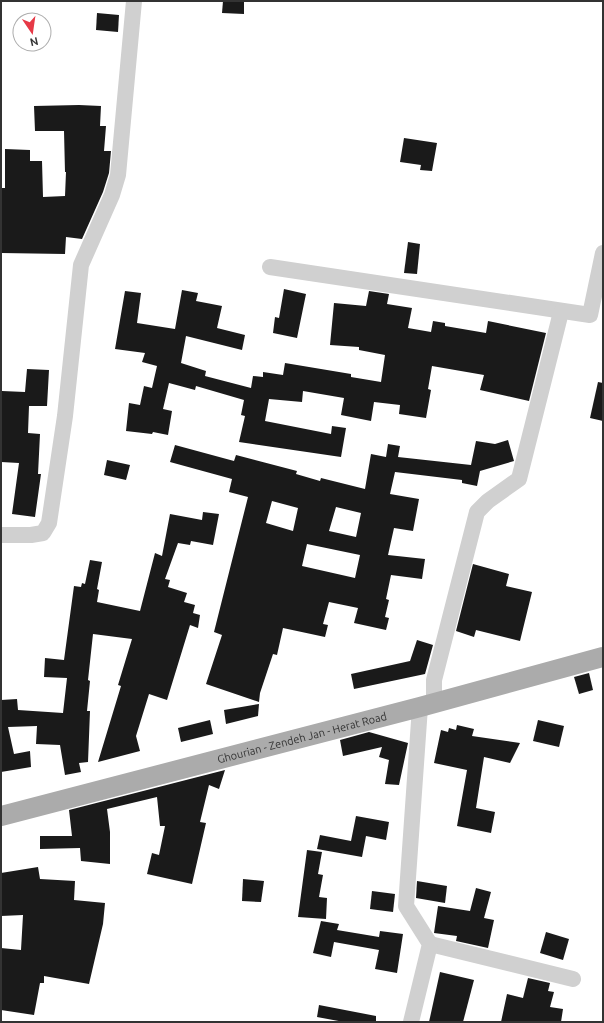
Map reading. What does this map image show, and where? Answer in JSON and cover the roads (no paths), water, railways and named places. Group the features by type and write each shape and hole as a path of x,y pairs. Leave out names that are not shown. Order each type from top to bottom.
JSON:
{"main road":[{"name":"Ghourian - Zendeh Jan - Herat Road","path":"1,816 427,705 603,657"}],"street":[{"path":"1,535 31,535 43,533 49,523 65,416 81,265 112,195 118,175 134,1"},
{"path":"270,267 561,312 590,315 603,253"},
{"path":"561,312 519,479 488,501 477,512 427,705 406,906 430,944 573,980"},
{"path":"412,1022 430,944"}]}
